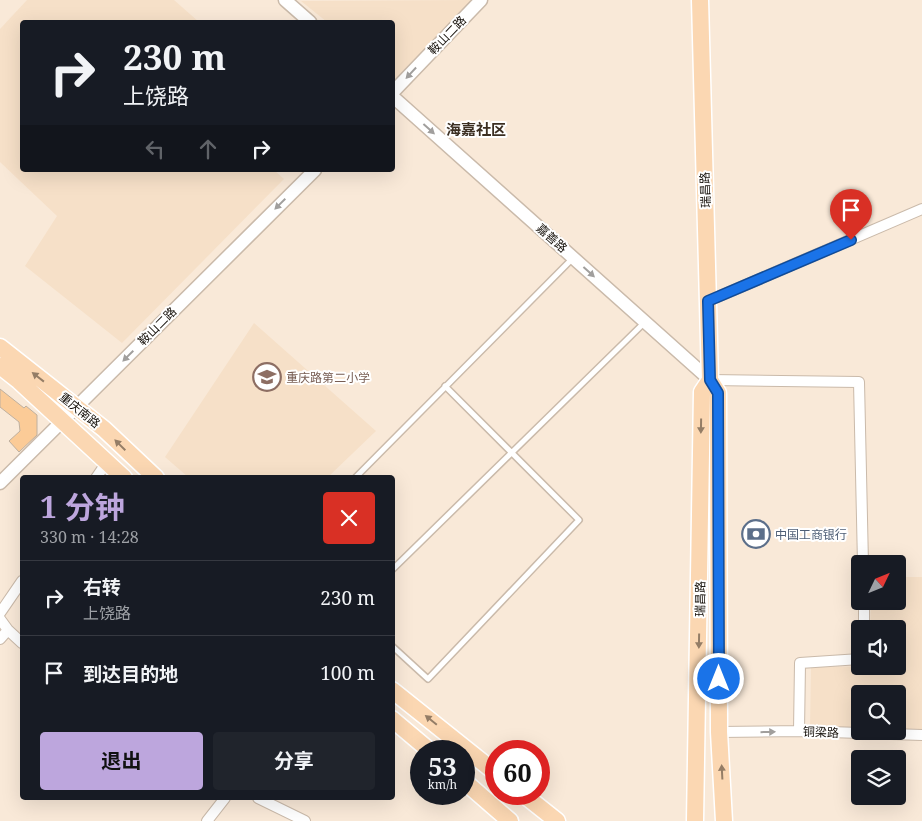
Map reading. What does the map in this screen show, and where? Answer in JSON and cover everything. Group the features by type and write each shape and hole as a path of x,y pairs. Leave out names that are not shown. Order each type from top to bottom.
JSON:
{"main road":[{"name":"瑞昌路","path":"700,0 710,380 718,393 720,732 724,821"},
{"name":"重庆南路","path":"0,347 104,429 153,475"},
{"name":"重庆南路","path":"0,366 121,475"},
{"name":"瑞昌路","path":"695,821 697,804 702,392 710,380"},
{"path":"395,692 485,764"},
{"path":"395,722 417,740"},
{"path":"475,790 510,821"},
{"path":"688,821 697,804"},
{"path":"537,805 557,821"}],"street":[{"path":"285,0 308,20"},
{"name":"鞍山二路","path":"395,92 481,0"},
{"name":"嘉善路","path":"395,98 710,380"},
{"name":"鞍山二路","path":"0,483 313,172"},
{"path":"708,301 922,209"},
{"path":"710,380 859,382 863,555"},
{"path":"98,475 107,462"},
{"path":"0,613 20,584"},
{"path":"0,619 20,641"},
{"path":"0,638 8,630"},
{"path":"799,731 800,663 851,660"},
{"name":"铜梁路","path":"720,732 799,731 922,735"},
{"path":"207,821 223,800"},
{"path":"262,800 305,821"}],"lane":[{"path":"358,475 574,258"},
{"path":"395,567 646,322"},
{"path":"395,649 428,679 579,520 445,386"}],"shaded area":[{"path":"27,0 174,0 197,20 20,20 20,172 276,172 284,179 122,343 25,266 57,216 0,162 0,29"},
{"path":"474,0 395,79 395,20 325,20 301,1"},
{"name":"重庆路第二小学","path":"254,323 376,431 330,475 186,475 165,457"},
{"path":"906,577 922,577 922,729 906,729 906,685 851,685 851,729 810,729 811,667 851,667 851,675 906,675 906,620 870,620 871,610 906,610"}],"building":[{"path":"0,389 24,408 26,406 37,415 37,435 19,452 9,441 20,431 19,422 0,407"}],"place":[{"name":"重庆路第二小学","path":"267,377"},
{"name":"中国工商银行","path":"756,534"}],"district":[{"name":"海嘉社区","path":"476,129"}],"route":[{"path":"719,679 718,591 720,528 718,393 710,380 708,301 851,240"}]}
